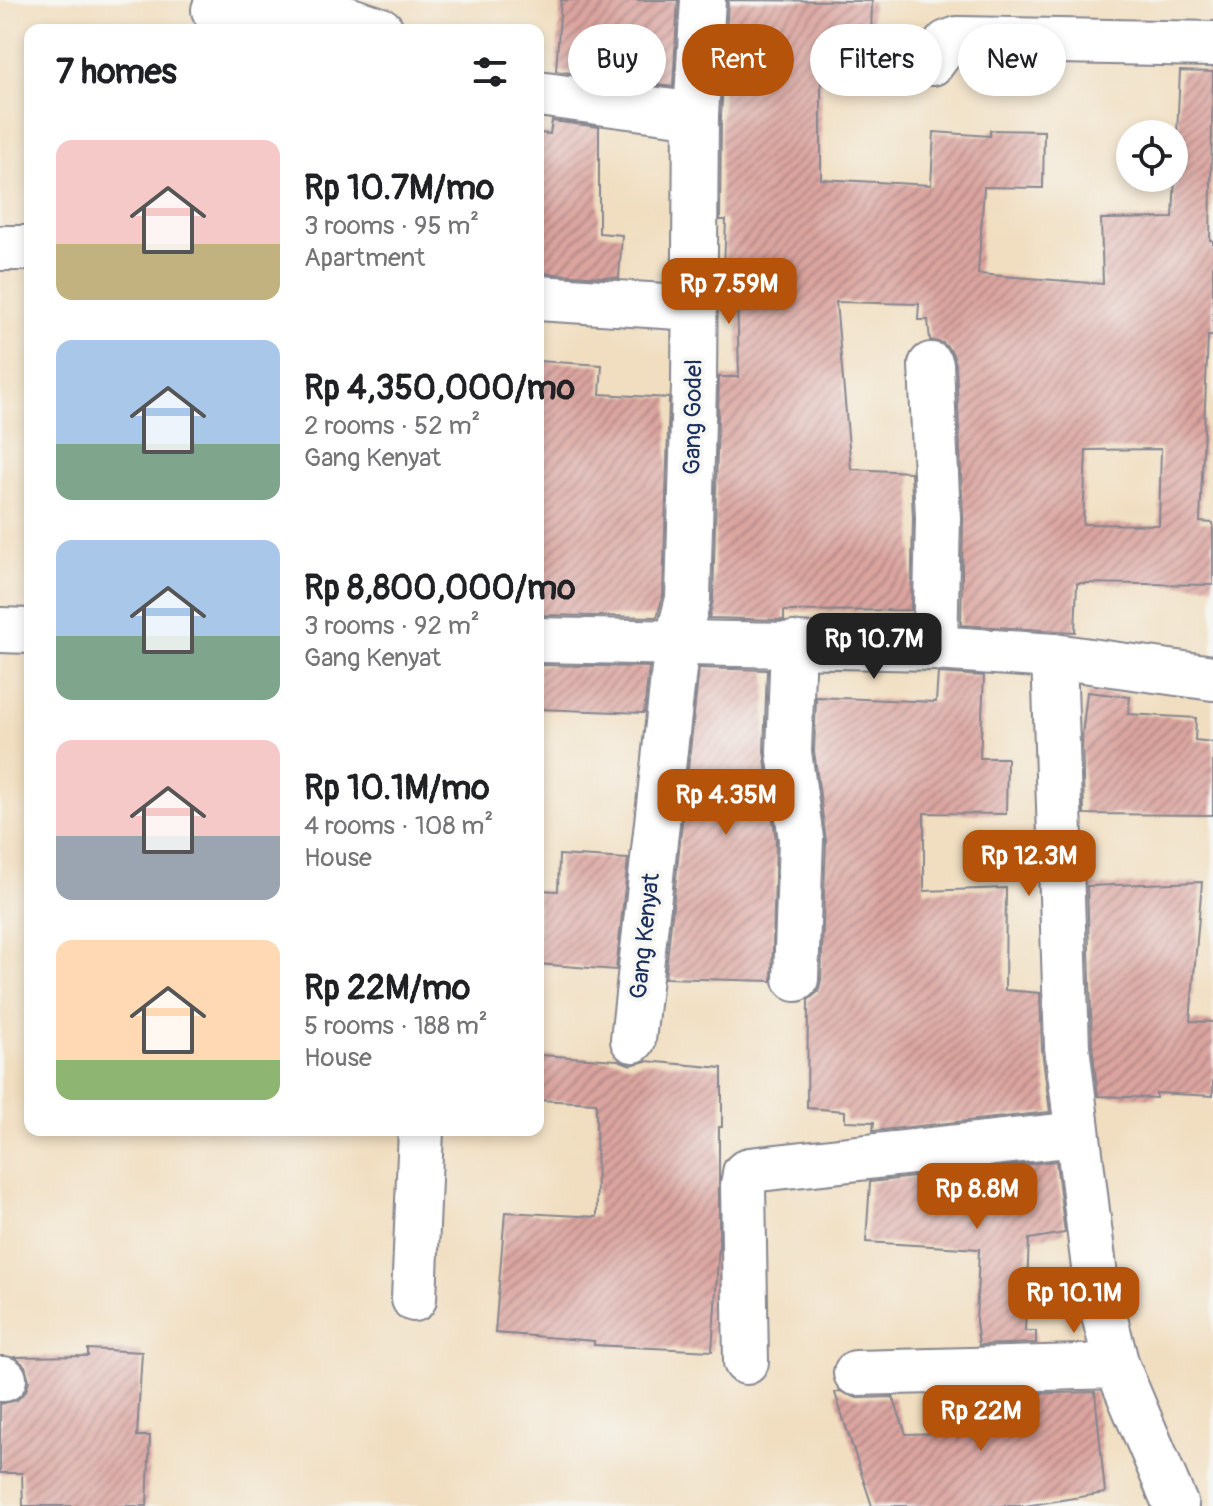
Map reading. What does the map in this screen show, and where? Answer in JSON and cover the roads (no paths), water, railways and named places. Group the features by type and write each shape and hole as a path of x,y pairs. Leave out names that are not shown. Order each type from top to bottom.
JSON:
{"street":[{"name":"Gang Godel","path":"677,642 688,599 696,115 703,0"},
{"path":"214,10 341,17 363,24"},
{"path":"942,50 947,43 958,39 1213,44"},
{"path":"544,95 696,115"},
{"path":"0,248 24,248"},
{"path":"544,298 695,308"},
{"path":"931,365 938,518 935,648"},
{"path":"0,630 24,631"},
{"path":"544,640 935,648 1054,656 1213,678"},
{"name":"Gang Kenyat","path":"633,1040 677,642"},
{"path":"793,644 789,752 801,839 796,979"},
{"path":"1054,656 1067,1047 1096,1284 1117,1366 1176,1506"},
{"path":"746,1362 743,1186 745,1173 749,1170 1077,1134"},
{"path":"414,1299 421,1136"},
{"path":"856,1373 1117,1366"}]}
